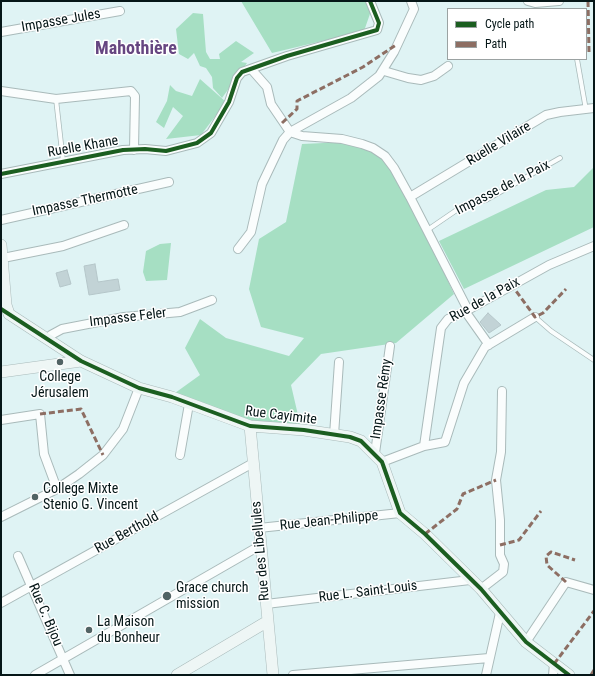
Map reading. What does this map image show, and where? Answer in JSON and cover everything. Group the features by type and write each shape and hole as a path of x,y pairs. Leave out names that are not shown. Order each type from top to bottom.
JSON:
{"street":[{"name":"Ruelle Khane","path":"1,174 63,161 134,150 166,151 197,143 211,133 229,102 237,78 242,72 252,70 267,62 377,30 380,23 370,1"},
{"path":"238,249 252,232 258,199 265,177 283,140 290,132 351,98 367,87 384,71 414,9 411,1"},
{"path":"528,1 535,3 559,1"},
{"name":"Impasse Jules","path":"1,32 120,11"},
{"path":"384,71 421,80 434,76 448,66"},
{"path":"252,70 267,87 271,104 290,132 302,136 342,139 373,148 385,156 394,168 410,197 466,311 489,345"},
{"path":"1,91 56,99 131,91 135,96 134,150"},
{"name":"Ruelle Vilaire","path":"410,197 546,116 560,112 590,109"},
{"name":"Impasse Thermotte","path":"1,220 169,182"},
{"path":"3,258 64,246 124,225"},
{"path":"1,245 6,305 5,312"},
{"name":"Rue de la Paix","path":"424,446 440,328 448,319 466,311 549,265 594,246"},
{"name":"Impasse Feler","path":"47,339 50,334 62,329 124,317 180,312 212,300"},
{"name":"Rue Cayimite","path":"5,312 81,361 139,388 250,426 334,434 361,441 378,458"},
{"path":"535,316 485,347 464,383 445,442 378,458 400,513 425,534 470,580 481,589 500,613 553,670 570,675"},
{"name":"Impasse Rémy","path":"378,458 390,346"},
{"path":"1,372 81,361"},
{"path":"334,434 339,362"},
{"path":"1,517 57,489 103,455 123,429 139,388"},
{"path":"481,589 502,572 504,564 500,555 500,520 496,480 502,452 502,390"},
{"path":"180,455 189,404"},
{"path":"1,420 40,414 44,454 57,489"},
{"name":"Rue des Libellules","path":"250,426 273,675"},
{"name":"Rue Berthold","path":"1,603 253,463"},
{"name":"Rue Jean-Philippe","path":"259,528 400,513"},
{"path":"35,675 260,545"},
{"name":"Rue C. Bijou","path":"18,556 32,585 70,675"},
{"name":"Rue L. Saint-Louis","path":"266,604 470,580"},
{"path":"526,642 566,582 594,590"},
{"path":"486,675 500,613"},
{"path":"177,675 268,621"},
{"path":"294,675 489,658"}],"lane":[{"path":"577,60 590,109"},
{"path":"56,99 63,161"},
{"name":"Impasse de la Paix","path":"426,231 464,206 486,200 560,158"},
{"path":"535,316 551,331 594,360"}],"green space":[{"path":"241,1 365,1 371,11 364,31 272,53"},
{"path":"193,13 203,14 206,52 210,59 220,59 219,54 236,41 254,53 241,62 247,63 222,98 213,88 212,77 206,68 200,66 194,53 188,59 179,54 176,29"},
{"path":"200,79 226,102 201,135 166,139 183,116 173,107 164,128 156,122 167,101 170,85 176,91 192,96"},
{"path":"345,142 389,154 454,294 396,343 321,354 291,385 301,428 255,422 175,393 200,375 185,348 200,319 226,338 289,356 304,338 261,327 249,289 259,239 286,222 302,144"},
{"path":"594,167 594,227 464,289 439,241 546,190 574,187"},
{"path":"171,243 167,280 146,281 143,272 146,251 160,244"}],"building":[{"path":"95,264 98,282 118,279 120,290 89,295 84,266"},
{"path":"67,270 71,284 60,287 56,273"},
{"path":"488,313 501,325 489,333 480,322"}],"marked path":[{"path":"588,1 589,52"},
{"path":"282,123 297,109 297,101 363,67 396,45"},
{"path":"511,284 535,317 543,313 566,289"},
{"path":"40,414 81,409 103,455"},
{"path":"425,534 457,509 463,494 496,480"},
{"path":"500,545 519,540 541,511"},
{"path":"566,582 547,565 546,556 551,552 575,560"},
{"path":"554,664 594,611"},
{"path":"591,675 594,670"}],"cycle path":[{"path":"1,174 123,150 145,149 166,151 197,143 211,133 229,102 237,78 242,72 287,56 377,30 379,23 370,1"},
{"path":"1,309 81,361 139,388 172,397 250,426 304,430 350,437 361,441 382,462 400,513 425,534 481,589 526,642 569,675"}],"place":[{"name":"College Jérusalem","path":"60,362"},
{"name":"College Mixte Stenio G. Vincent","path":"35,497"},
{"name":"Grace church mission","path":"167,596"},
{"name":"La Maison du Bonheur","path":"89,630"}],"district":[{"name":"Mahothière","path":"136,49"}]}
